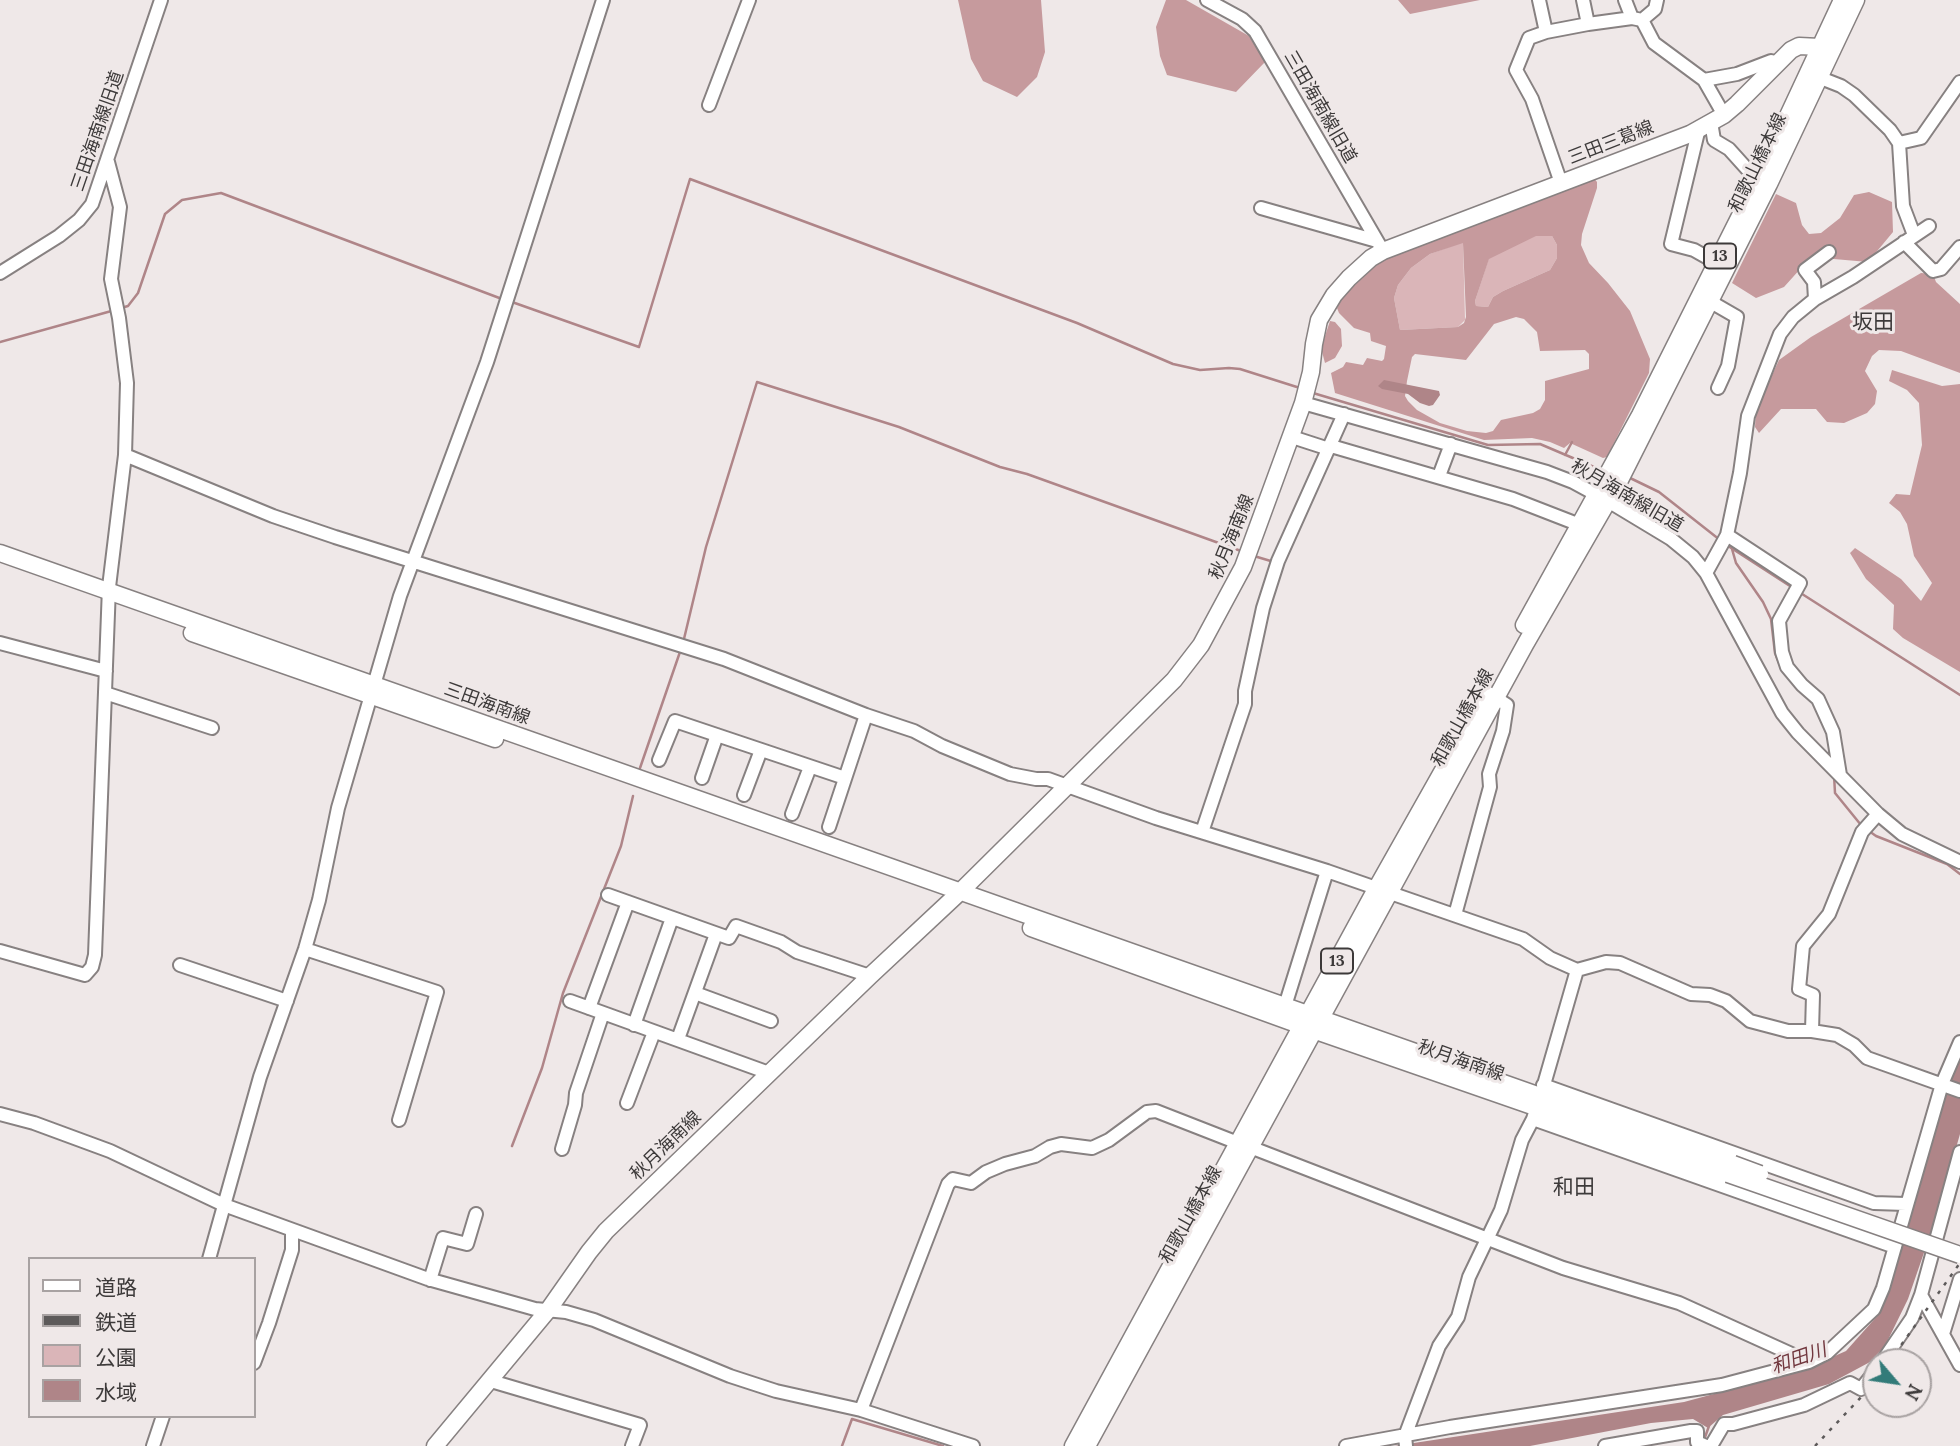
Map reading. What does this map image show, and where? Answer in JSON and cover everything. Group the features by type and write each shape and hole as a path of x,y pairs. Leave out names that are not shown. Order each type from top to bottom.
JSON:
{"main road":[{"name":"和歌山橋本線","path":"1073,1446 1313,1022 1382,891 1711,302 1826,49 1842,0"},
{"name":"和歌山橋本線","path":"1826,49 1856,0"},
{"name":"三田三葛線","path":"1380,246 1561,183 1711,122 1791,50 1799,46 1826,49"},
{"name":"和歌山橋本線","path":"1616,472 1717,262 1814,75"},
{"name":"秋月海南線","path":"435,1446 549,1309 606,1231 956,895 1174,680 1201,645 1243,567 1306,395 1319,320 1349,278 1380,246"},
{"name":"和歌山橋本線","path":"1492,694 1580,525 1602,498"},
{"name":"三田海南線","path":"0,553 108,597"},
{"name":"三田海南線","path":"0,564 108,597 956,895"},
{"name":"秋月海南線","path":"956,895 1285,1006 1313,1022"},
{"name":"秋月海南線","path":"956,895 1538,1102 1960,1246"},
{"name":"和歌山橋本線","path":"1087,1446 1244,1145"},
{"name":"秋月海南線","path":"1731,1169 1960,1255"}],"street":[{"name":"三田海南線旧道","path":"0,273 59,236 79,220 92,204 161,0"},
{"path":"210,1257 260,1077 305,949 319,900 338,808 400,596 487,362 603,0"},
{"path":"709,105 749,0"},
{"name":"三田海南線旧道","path":"1207,0 1242,19 1255,31 1380,246"},
{"path":"1539,0 1546,32"},
{"path":"1583,0 1588,24"},
{"path":"1625,0 1654,43 1704,80 1714,140 1728,149 1759,178"},
{"path":"1561,183 1532,99 1516,70 1529,38 1588,24 1637,19 1655,9 1657,0"},
{"path":"1704,80 1737,74 1771,61 1777,63"},
{"path":"1814,75 1841,86 1854,95 1890,130 1899,143 1903,206 1909,238 1933,271 1941,269 1960,247"},
{"path":"1899,143 1921,138 1960,82"},
{"path":"1711,122 1671,244 1694,250 1717,262"},
{"path":"0,951 85,975 92,967 95,955 108,597 125,456 127,383 111,279 120,207 108,162"},
{"path":"1261,208 1380,246"},
{"path":"1706,573 1726,536 1740,473 1748,416 1780,334 1793,317 1815,299 1929,226"},
{"path":"1815,299 1814,282 1805,270 1829,252"},
{"path":"1711,302 1737,317 1728,366 1718,388"},
{"name":"秋月海南線旧道","path":"1306,395 1344,414 1547,472 1602,498 1671,539 1693,557 1706,573 1782,713 1878,814 1902,834 1960,862"},
{"path":"1202,832 1245,704 1245,691 1263,608 1278,561 1344,414"},
{"path":"1292,437 1440,476 1459,485 1513,499 1580,525"},
{"path":"1440,476 1451,444"},
{"path":"125,456 273,516 413,563 553,604 724,659 914,731 942,746 1010,774 1048,779 1523,939 1550,958 1577,970 1606,962 1620,963 1691,994 1710,995 1726,1001 1750,1021 1788,1031 1837,1035 1854,1045 1867,1058 1960,1091"},
{"path":"1726,536 1800,583 1779,621 1782,652 1787,667 1818,699 1833,732 1840,775"},
{"path":"0,642 106,671"},
{"path":"105,693 212,728"},
{"path":"1455,915 1490,787 1489,774 1503,732 1507,705 1492,694"},
{"path":"829,827 866,715"},
{"path":"659,760 675,721 845,778"},
{"path":"702,779 717,735"},
{"path":"744,795 761,750"},
{"path":"792,814 810,766"},
{"path":"1812,1031 1813,995 1798,989 1803,946 1829,915 1862,832 1878,814"},
{"path":"1285,1006 1327,871"},
{"path":"608,895 729,938 736,926 781,942 797,952 870,976"},
{"path":"589,1008 628,902"},
{"path":"634,1025 672,918"},
{"path":"678,1039 716,934"},
{"path":"305,949 437,992 399,1120"},
{"path":"180,965 287,1001"},
{"path":"1405,1441 1439,1346 1458,1317 1469,1277 1501,1210 1522,1140 1538,1102 1577,970"},
{"path":"695,993 771,1021"},
{"path":"570,1001 769,1073"},
{"path":"562,1149 576,1093 603,1013"},
{"path":"627,1103 653,1032"},
{"path":"1346,1446 1405,1441 1450,1427 1722,1385 1809,1362 1827,1353 1874,1309 1883,1288 1906,1204 1960,1042"},
{"path":"1538,1102 1874,1203 1906,1204"},
{"path":"1538,1102 1895,1247"},
{"path":"861,1410 948,1184 953,1179 971,1183 1004,1164 1035,1156 1060,1144 1092,1148 1147,1112 1156,1111 1563,1268 1679,1303 1809,1362"},
{"path":"0,1114 34,1123 110,1151 224,1205 430,1280 498,1300 594,1320 659,1349 765,1387 861,1410 973,1446"},
{"path":"1892,1348 1912,1318 1921,1296 1960,1152"},
{"path":"430,1280 443,1238 467,1244 476,1214"},
{"path":"256,1358 292,1250 292,1230"},
{"path":"1943,1334 1960,1279"},
{"path":"1921,1296 1960,1365"},
{"path":"491,1381 640,1425 632,1446"},
{"path":"1605,1446 1691,1431 1697,1432 1697,1442 1708,1446 1724,1424 1804,1405 1850,1383 1862,1388"},
{"path":"153,1446 162,1418"}],"green space":[{"path":"1536,235 1552,236 1557,245 1557,258 1550,270 1503,291 1493,297 1488,307 1476,306 1475,301 1489,258"},
{"path":"1463,242 1465,320 1458,327 1400,330 1394,298 1398,285 1411,268 1430,254"}],"shaded area":[{"path":"958,0 1041,0 1045,52 1037,77 1017,97 983,81 971,59"},
{"path":"1166,0 1186,0 1249,36 1265,62 1236,92 1167,75 1160,56 1156,27"},
{"path":"1398,0 1480,0 1410,14"},
{"path":"1592,176 1597,182 1597,188 1581,245 1589,263 1630,311 1650,359 1649,373 1607,457 1603,458 1570,443 1564,448 1532,438 1484,440 1335,393 1331,373 1343,367 1346,362 1363,365 1367,358 1382,361 1384,359 1386,346 1371,341 1370,333 1354,328 1337,308 1343,296 1390,254","holes":["1536,236 1552,236 1557,245 1557,258 1550,270 1503,291 1493,297 1488,307 1476,306 1475,301 1489,259","1463,243 1464,323 1458,327 1400,330 1394,298 1398,285 1411,268 1430,254","1516,317 1524,319 1537,332 1540,351 1585,350 1589,354 1589,369 1545,381 1545,400 1540,409 1501,420 1493,431 1486,433 1440,423 1417,410 1405,396 1412,357 1415,354 1466,360 1494,324"]},
{"path":"1869,192 1892,202 1893,232 1868,262 1811,257 1784,287 1756,298 1732,283 1776,194 1796,203 1802,225 1809,234 1821,233 1840,218 1854,195"},
{"path":"1921,273 1933,274 1936,282 1960,304 1960,373 1901,351 1879,350 1872,356 1865,371 1877,391 1875,404 1867,413 1844,423 1827,422 1816,409 1781,409 1759,433 1755,427 1756,410 1779,360 1811,337"},
{"path":"1330,321 1335,322 1341,329 1342,346 1335,358 1325,363 1321,348"},
{"path":"1892,370 1942,386 1960,384 1960,672 1903,638 1893,629 1894,605 1866,579 1850,553 1855,548 1901,579 1921,601 1932,583 1914,556 1907,524 1900,512 1889,503 1896,494 1910,495 1922,445 1919,403 1907,390 1889,381"}],"water":[{"path":"1384,380 1439,391 1440,395 1433,405 1429,406 1408,394 1382,389 1378,386"},
{"path":"1960,1055 1960,1134 1936,1218 1908,1299 1885,1346 1862,1348 1862,1366 1829,1384 1723,1415 1708,1428 1693,1419 1651,1423 1530,1446 1394,1446 1684,1402 1803,1370 1846,1351 1879,1314"}],"waterway":[{"path":"512,302 639,347 690,179 1077,323 1173,364 1200,370 1240,369 1300,388"},
{"path":"121,308 128,306 138,293 165,214 182,200 221,193 502,299"},
{"path":"0,342 115,310"},
{"path":"683,643 706,547 757,382 899,427 1000,467 1027,474 1241,551"},
{"path":"1313,393 1488,445 1540,444 1601,470"},
{"path":"1565,455 1572,442"},
{"path":"1628,477 1659,492 1720,540"},
{"path":"1725,544 1793,588"},
{"path":"1732,549 1736,563 1763,602 1771,619 1775,653 1779,663"},
{"path":"1254,556 1274,562"},
{"path":"1799,592 1960,695"},
{"path":"640,768 681,649"},
{"path":"1834,775 1835,793 1861,825"},
{"path":"512,1146 542,1068 563,993 621,846 633,796"},
{"path":"1869,831 1947,864 1960,874"},
{"path":"842,1446 852,1419 943,1446"},
{"path":"1704,1440 1709,1426"}],"railway":[{"path":"1899,1348 1960,1263"},
{"path":"1815,1446 1862,1396"}],"district":[{"name":"坂田","path":"1873,323"},
{"name":"和田","path":"1574,1188"}],"water label":[{"name":"和田川","path":"1799,1359"}]}
